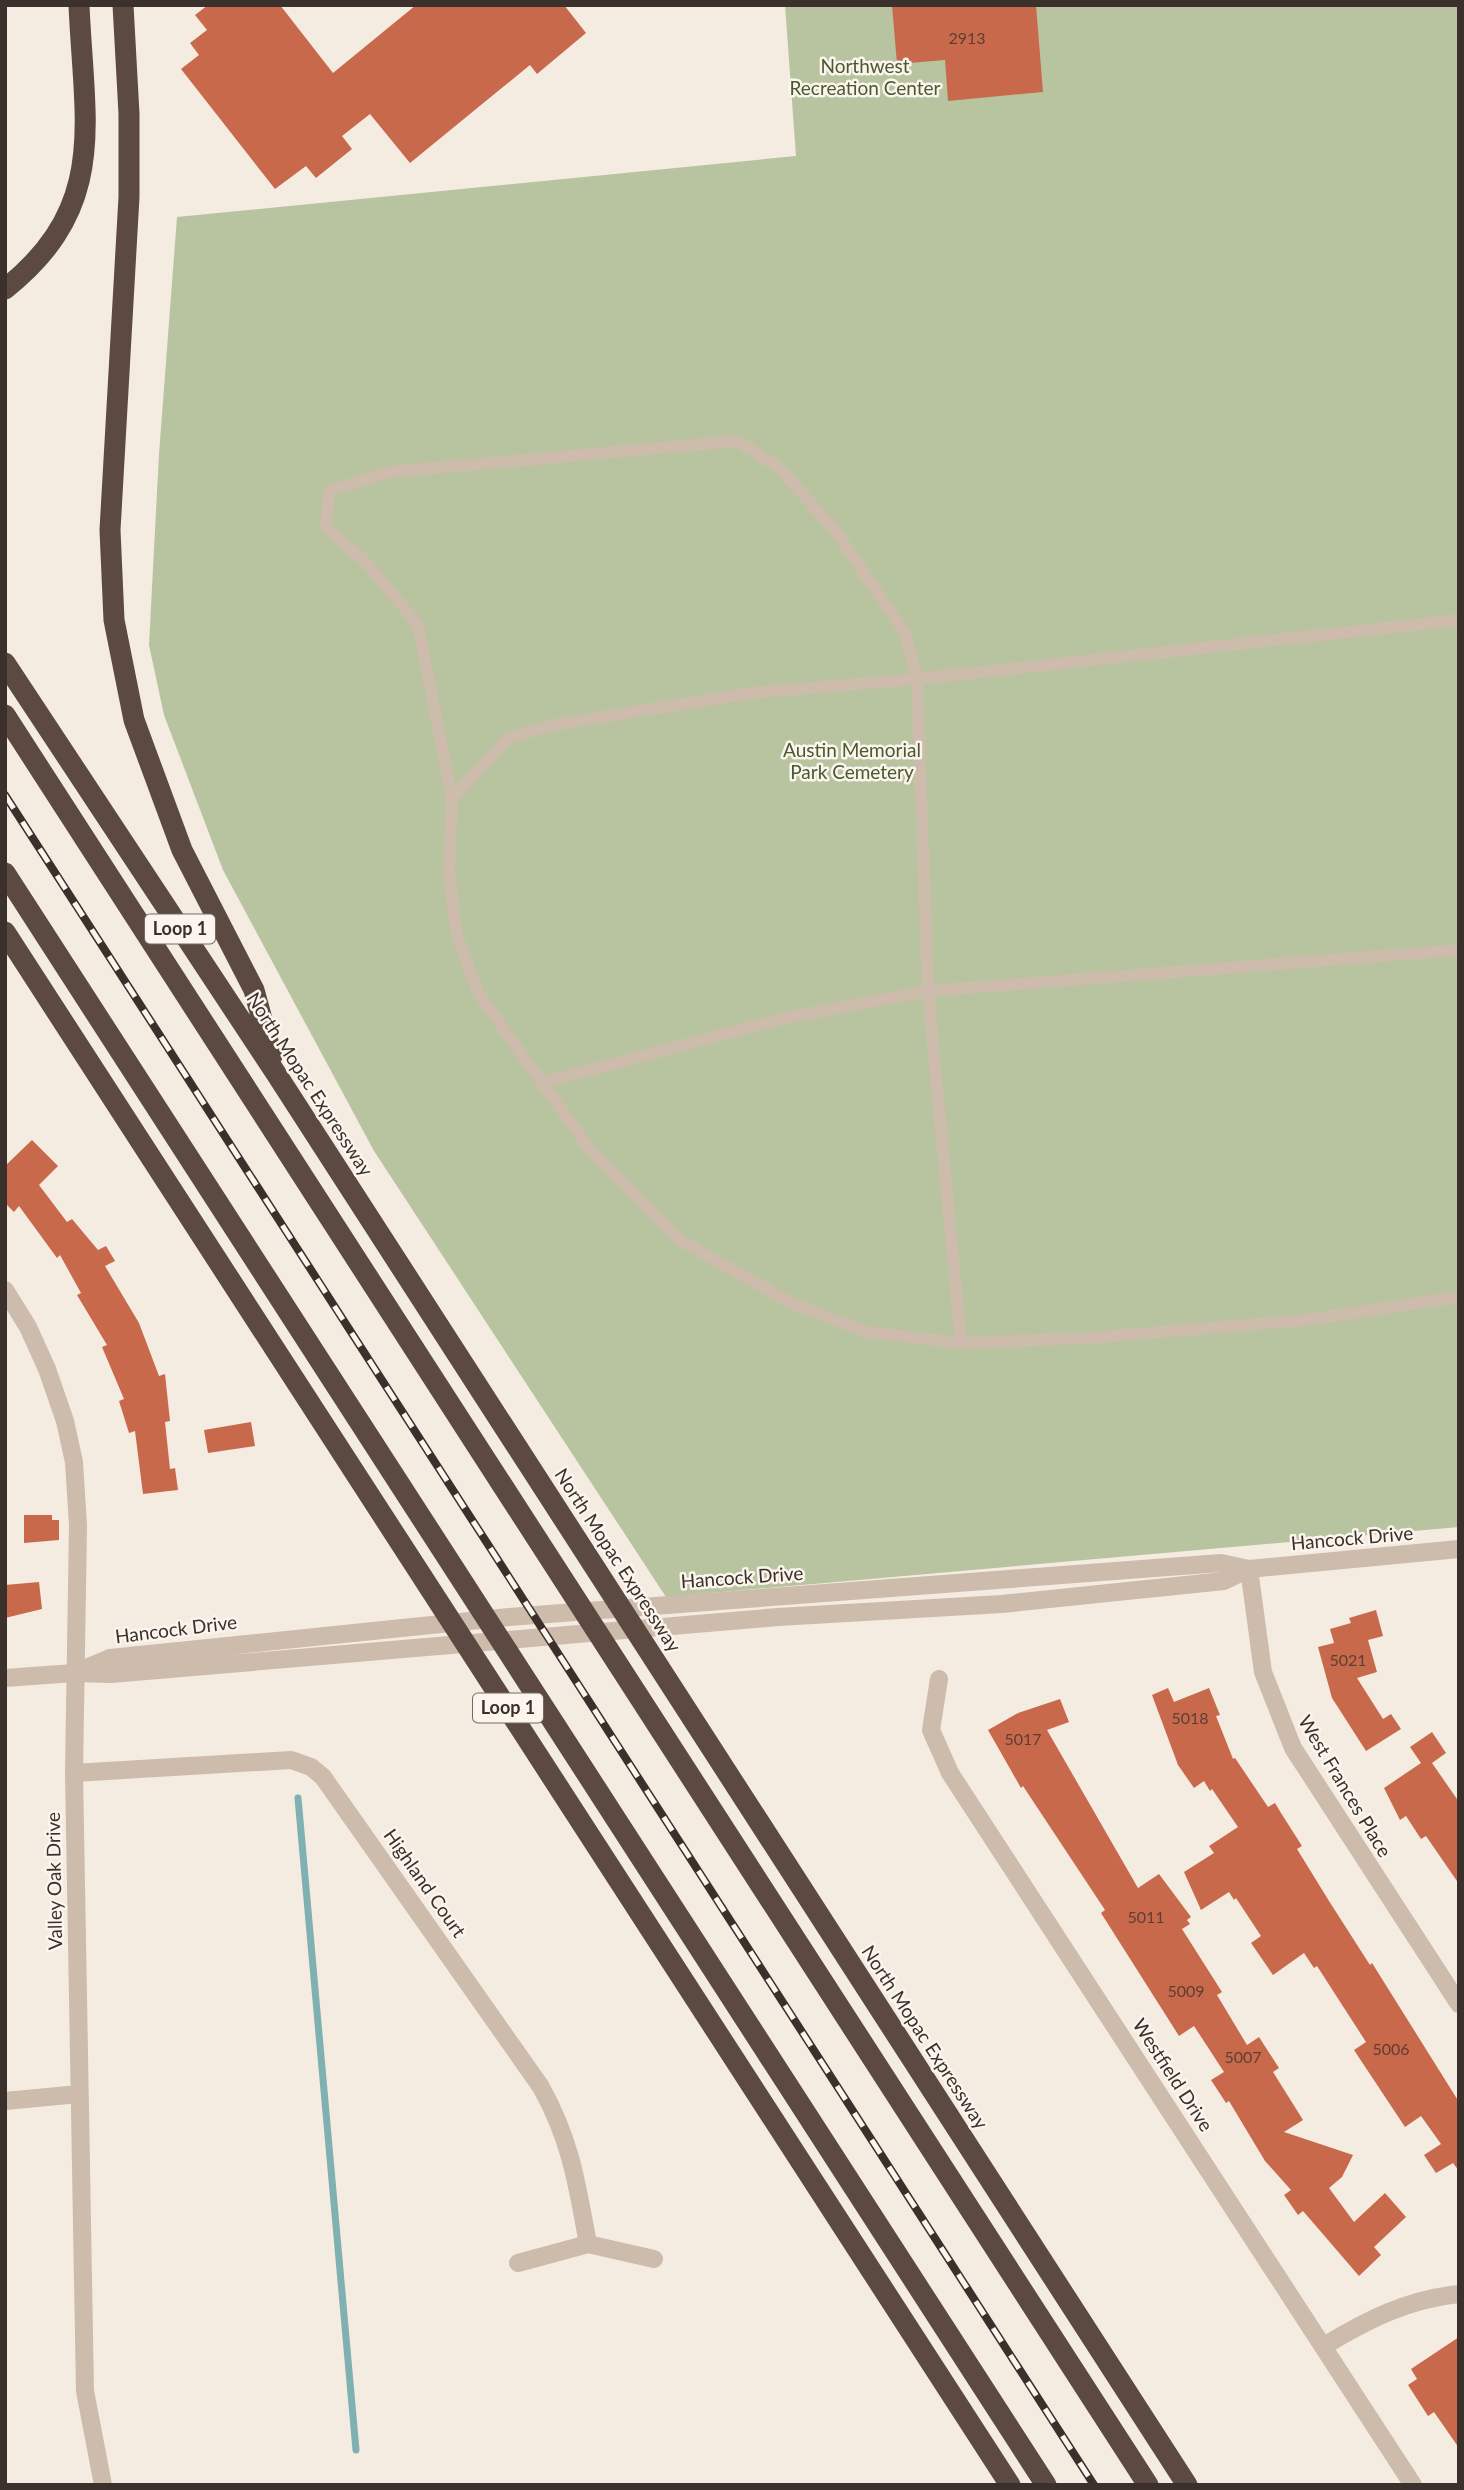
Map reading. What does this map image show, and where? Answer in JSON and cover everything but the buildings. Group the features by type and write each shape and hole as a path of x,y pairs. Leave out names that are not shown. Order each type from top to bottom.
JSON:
{"highway":[{"path":"5,289 29,270 60,233 77,197 85,155 79,5"},
{"path":"123,5 129,114 129,197 110,530 114,620 134,720 182,850 254,990 277,1075"},
{"name":"North Mopac Expressway","path":"5,663 277,1075 1187,2485"},
{"path":"5,715 1148,2485"},
{"path":"5,873 1046,2485"},
{"name":"Loop 1","path":"5,932 1010,2485"}],"street":[{"name":"Valley Oak Drive","path":"5,1290 28,1327 47,1369 65,1422 74,1462 78,1525 74,1773 85,2391 103,2485"},
{"name":"Hancock Drive","path":"74,1673 110,1658 258,1640 682,1602 1221,1563 1249,1569 1459,1549"},
{"name":"Hancock Drive","path":"5,1678 74,1673 111,1674 778,1617 1002,1604 1224,1581 1249,1569"},
{"name":"West Frances Place","path":"1249,1569 1263,1672 1293,1748 1459,2004"},
{"name":"Westfield Drive","path":"939,1679 931,1730 950,1773 1413,2485"},
{"name":"Highland Court","path":"74,1773 291,1760 311,1767 323,1777 541,2087 558,2118 573,2159 588,2244"},
{"path":"5,2101 79,2094"},
{"path":"518,2263 588,2244 654,2259"},
{"path":"1324,2346 1381,2313 1433,2297 1459,2294"}],"lane":[{"path":"961,1343 928,991 917,678 905,634 835,530 778,467 737,441 389,472 329,491 326,527 366,562 418,625 452,799 449,871 456,932 478,993 545,1082 588,1147 678,1239 791,1303 867,1332 961,1343 1088,1338 1305,1320 1459,1297"},
{"path":"452,799 508,738 553,724 751,693 917,678 1459,620"},
{"path":"545,1082 785,1018 928,991 1459,950"}],"green space":[{"name":"Austin Memorial Park Cemetery","path":"785,5 1459,5 1459,1527 666,1597 374,1151 223,870 164,715 149,645 159,454 177,217 796,156"}],"waterway":[{"path":"298,1798 356,2450"}],"railway":[{"path":"5,795 1094,2485"}],"park label":[{"name":"Northwest Recreation Center","path":"865,77"}]}
